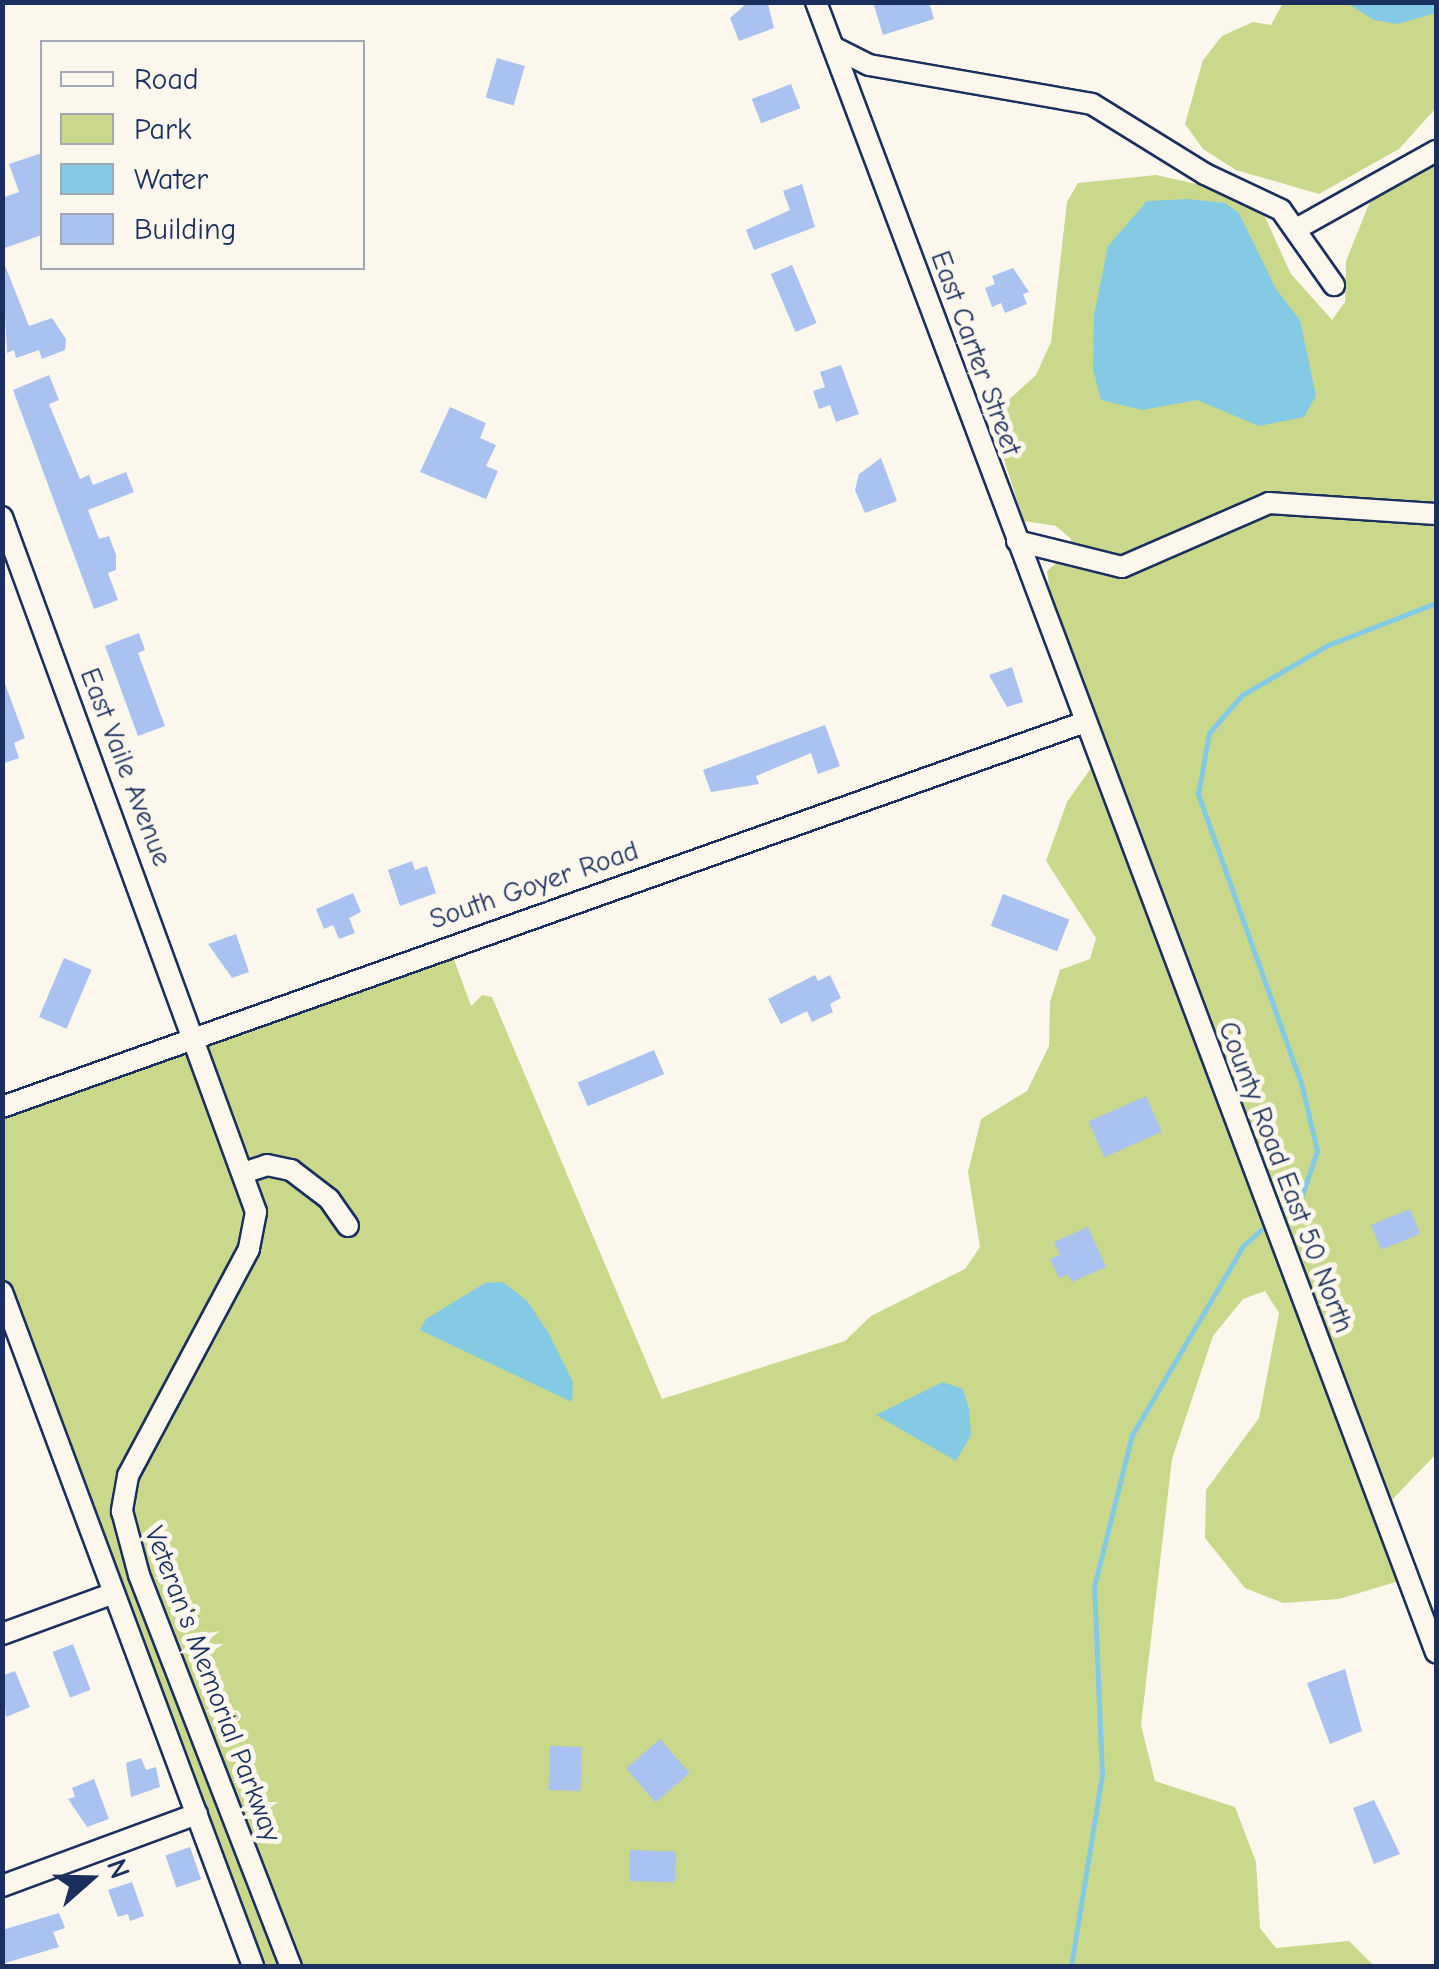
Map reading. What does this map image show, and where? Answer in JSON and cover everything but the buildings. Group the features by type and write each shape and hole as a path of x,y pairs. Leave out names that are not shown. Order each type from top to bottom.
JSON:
{"street":[{"name":"East Carter Street","path":"816,2 1085,722"},
{"path":"832,47 869,65 1092,104 1205,174 1281,210 1298,228 1334,284"},
{"path":"1298,228 1436,152"},
{"path":"1017,540 1122,567 1269,503 1436,514"},
{"name":"East Vaile Avenue","path":"2,517 197,1036"},
{"name":"South Goyer Road","path":"2,1106 1085,722"},
{"name":"County Road East 50 North","path":"1085,722 1436,1652"},
{"name":"Veteran's Memorial Parkway","path":"197,1036 246,1172 254,1235 128,1476 122,1511 139,1575 291,1966"},
{"path":"246,1172 267,1164 290,1170 329,1200 348,1226"},
{"path":"2,1292 253,1966"},
{"path":"2,1634 114,1592"},
{"path":"2,1886 196,1814"}],"green space":[{"path":"1283,3 1436,3 1436,108 1399,149 1319,194 1236,170 1203,149 1185,124 1203,60 1222,36 1253,22 1271,25"},
{"path":"1436,158 1436,1454 1389,1503 1051,599 1047,571 1073,548 1070,538 1056,526 1024,521 990,417 1036,375 1051,342 1067,202 1078,183 1156,175 1237,193 1264,215 1291,274 1332,320 1345,302 1346,261 1371,199"},
{"path":"1098,758 1409,1578 1339,1599 1283,1603 1245,1588 1205,1538 1206,1490 1259,1418 1279,1313 1265,1291 1243,1299 1213,1336 1172,1459 1141,1725 1155,1781 1235,1807 1256,1862 1260,1928 1276,1948 1349,1941 1374,1966 253,1966 3,1292 3,1106 448,943 471,1006 482,995 492,997 662,1399 845,1341 871,1316 965,1269 980,1247 968,1172 981,1119 1027,1091 1049,1046 1050,1002 1060,970 1090,959 1096,938 1046,861 1067,802"}],"water":[{"path":"1347,3 1436,3 1436,13 1397,24 1374,20"},
{"path":"1188,199 1225,203 1239,213 1276,289 1300,320 1316,396 1304,417 1259,426 1197,400 1142,410 1101,400 1093,369 1094,315 1108,246 1147,201"},
{"path":"503,1282 527,1301 548,1332 573,1382 572,1402 420,1330 426,1319 485,1283"},
{"path":"943,1382 963,1389 969,1409 971,1435 956,1461 876,1415"}],"waterway":[{"path":"1285,1210 1302,1195 1317,1151 1302,1086 1198,794 1209,733 1242,695 1328,645 1436,603"},
{"path":"1071,1966 1102,1775 1094,1587 1132,1435 1243,1246 1261,1230"}]}
